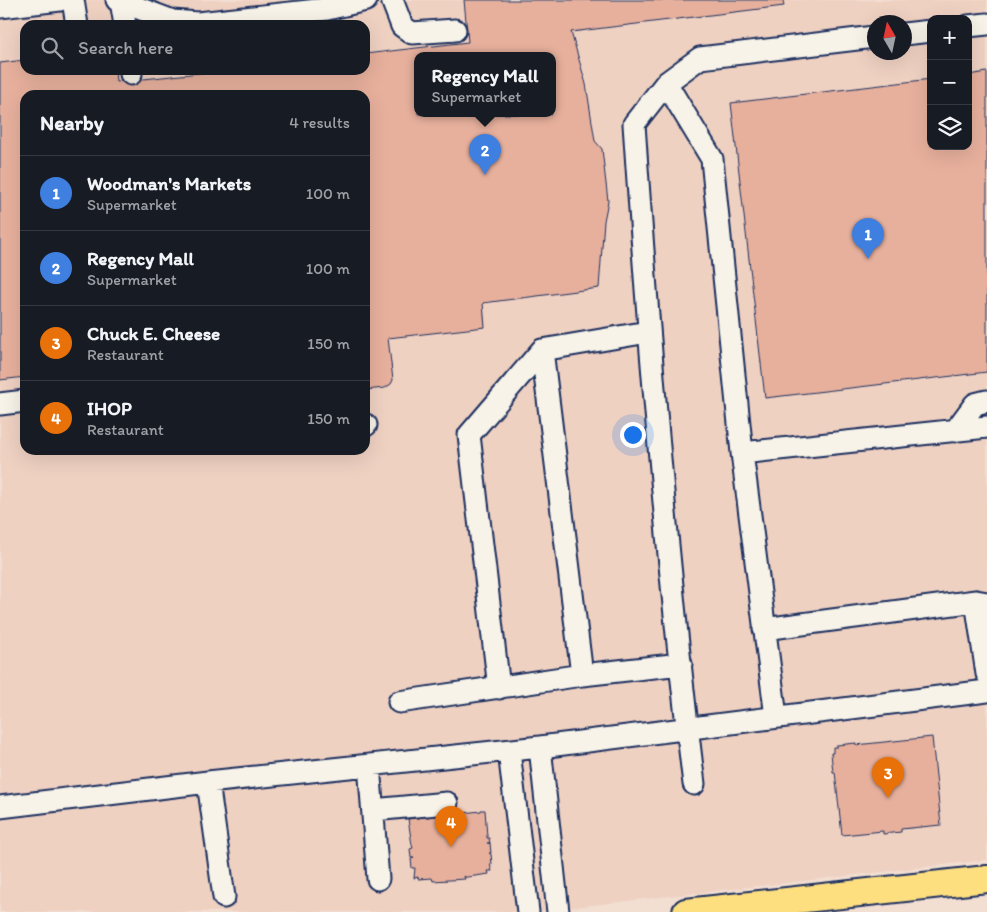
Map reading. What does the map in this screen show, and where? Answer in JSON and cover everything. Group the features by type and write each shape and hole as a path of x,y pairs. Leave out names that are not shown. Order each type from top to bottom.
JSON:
{"main road":[{"path":"686,912 987,879"}],"lane":[{"path":"0,7 60,0"},
{"path":"73,0 76,20"},
{"path":"119,0 170,20"},
{"path":"119,0 123,20"},
{"path":"235,20 328,10 366,0"},
{"path":"392,0 402,26 412,33 455,30"},
{"path":"972,26 987,24"},
{"path":"912,33 927,31"},
{"path":"694,784 648,332 634,124 666,83 700,58 867,38"},
{"path":"666,83 712,159 742,452 776,717"},
{"path":"498,688 469,436 542,350 648,332"},
{"path":"542,350 582,675"},
{"path":"955,431 975,404 987,401"},
{"path":"0,404 20,402"},
{"path":"742,452 987,427"},
{"path":"764,629 982,602 987,674"},
{"path":"399,702 582,675 681,664"},
{"path":"0,807 208,782 509,751 987,691"},
{"path":"540,747 558,912"},
{"path":"509,751 528,912"},
{"path":"369,765 378,879"},
{"path":"208,782 224,897"},
{"path":"373,810 447,803"}],"shaded area":[{"path":"0,0 987,0 987,860 532,912 0,912"}],"building":[{"path":"464,0 783,0 784,6 571,32 586,84 595,141 602,149 608,201 604,221 599,288 483,303 485,327 388,338 393,380 385,388 370,390 370,90 20,90 20,378 0,380 0,63 20,61 20,75 115,75 116,82 181,75 370,75 370,53 468,42"},
{"path":"987,72 987,372 765,398 731,103 927,79 927,150 972,150 972,74"},
{"path":"932,737 941,825 901,829 901,832 883,834 883,831 842,835 831,753 833,753 833,747 856,743 856,745"},
{"path":"485,810 492,871 488,871 489,874 464,876 465,879 433,881 432,878 414,878 415,868 412,868 411,859 414,858 411,858 410,849 413,848 408,819"}],"place":[{"name":"Regency Mall","path":"485,175"},
{"name":"Woodman's Markets","path":"868,259"},
{"name":"Chuck E. Cheese","path":"888,798"},
{"name":"IHOP","path":"451,847"}]}
